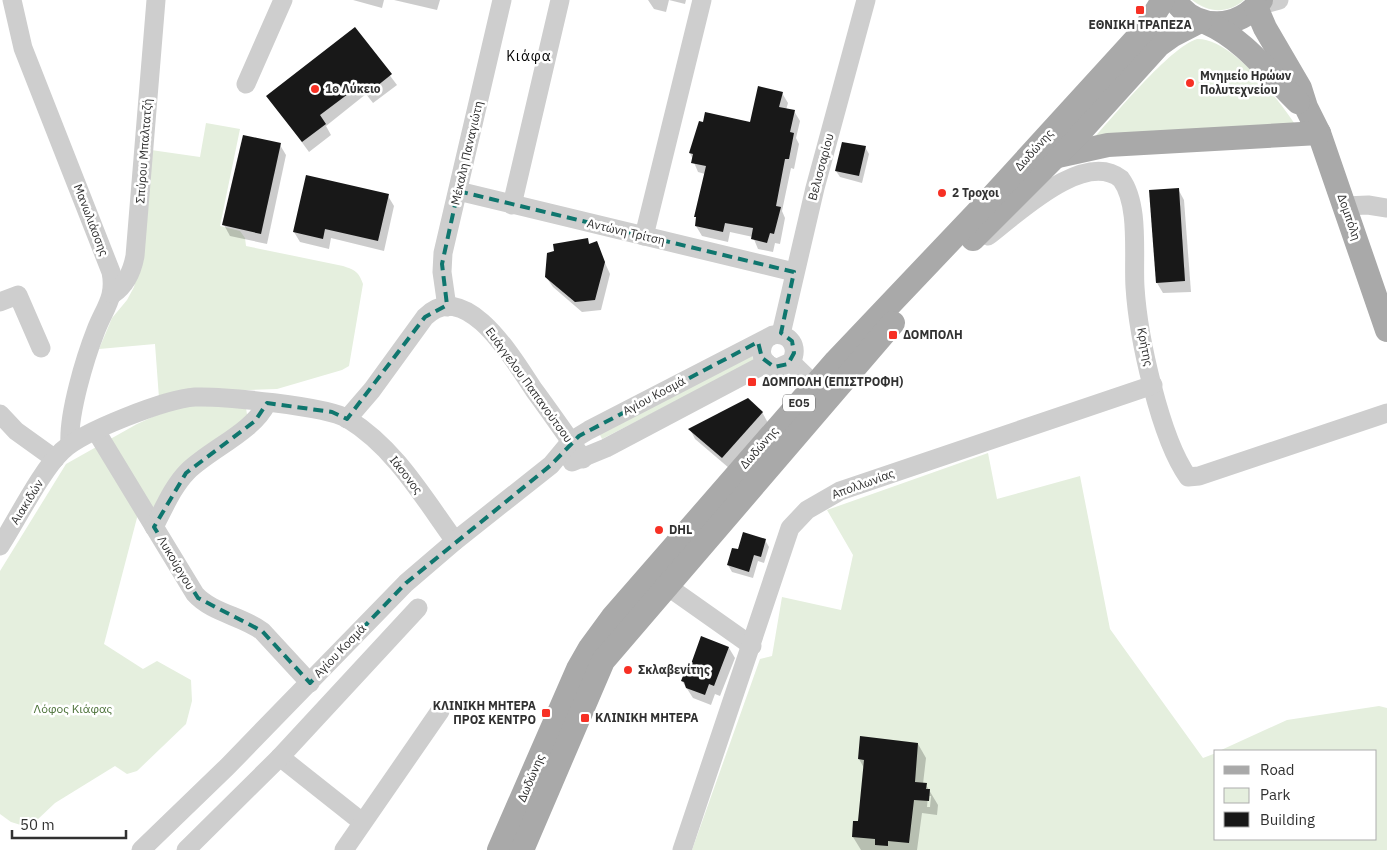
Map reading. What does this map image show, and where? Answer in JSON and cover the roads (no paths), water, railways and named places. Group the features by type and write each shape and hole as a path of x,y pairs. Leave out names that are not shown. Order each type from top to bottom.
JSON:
{"main road":[{"name":"Δωδώνης","path":"500,850 564,698 590,648 612,618 821,392 1145,29 1163,0"},
{"path":"1174,0 1187,14 1220,28 1236,40 1298,103 1306,107"},
{"name":"Δωδώνης","path":"522,850 598,669 624,634 667,586 821,392 1056,157 1159,45 1173,35 1204,22 1232,22 1264,2"},
{"name":"Δομπόλη","path":"1264,2 1265,28 1300,88 1306,107 1319,133 1387,330"},
{"path":"1056,157 1108,145 1319,133"}],"street":[{"name":"Μανωλιάσσης","path":"12,0 22,48 111,272 113,294"},
{"name":"Σπύρου Μπαλτατζή","path":"113,294 123,285 129,275 135,256 156,0"},
{"path":"246,84 283,0"},
{"name":"Μέκαλη Παναγιώτη","path":"447,307 442,264 502,0"},
{"path":"512,205 560,0"},
{"path":"644,236 702,0"},
{"name":"Βελισσαρίου","path":"773,337 794,272 866,0"},
{"name":"Κρήτης","path":"967,244 981,241 1040,195 1064,181 1095,172 1104,172 1117,176 1125,184 1131,204 1135,290 1153,385 1174,451 1188,477 1193,478 1387,413"},
{"name":"Αντώνη Τρίτση","path":"458,192 794,272"},
{"path":"1345,206 1368,205 1387,208"},
{"path":"70,444 71,427 83,369 95,331 113,294"},
{"path":"0,302 18,295 41,348"},
{"path":"347,419 372,390 425,317 436,308 447,307"},
{"name":"Ευάγγελου Παπανούτσου","path":"447,307 470,314 493,333 583,459"},
{"path":"773,337 789,338 794,345 794,354 791,362 778,368 766,363 761,350 773,337"},
{"name":"Αγίου Κοσμά","path":"141,850 310,682 406,583 455,541 551,465 571,441 696,373 773,337"},
{"path":"791,362 821,392"},
{"name":"Αγίου Κοσμά","path":"551,465 583,459 766,363"},
{"name":"Απολλωνίας","path":"682,850 790,528 800,516 817,503 840,491 1153,385"},
{"name":"Αιακιδών","path":"0,546 54,459 70,444 96,431 154,408 188,398 267,403 332,412 347,419"},
{"path":"154,527 186,473 207,454 254,421 267,403"},
{"path":"0,414 16,431 54,459"},
{"name":"Ιάσονος","path":"347,419 392,456 455,541"},
{"name":"Λυκούργου","path":"96,431 198,598 262,631 310,682"},
{"path":"667,586 752,646"},
{"path":"186,850 280,757 418,608"},
{"path":"344,850 440,711"},
{"path":"280,757 362,822"}],"place":[{"name":"ΕΘΝΙΚΗ ΤΡΑΠΕΖΑ","path":"1140,10"},
{"name":"Μνημείο Ηρώων Πολυτεχνείου","path":"1190,83"},
{"name":"1ο Λύκειο","path":"315,89"},
{"name":"2 Τροχοι","path":"942,193"},
{"name":"ΔΟΜΠΟΛΗ","path":"893,335"},
{"name":"ΔΟΜΠΟΛΗ (ΕΠΙΣΤΡΟΦΗ)","path":"752,382"},
{"name":"DHL","path":"659,530"},
{"name":"Σκλαβενίτης","path":"628,670"},
{"name":"ΚΛΙΝΙΚΗ ΜΗΤΕΡΑ ΠΡΟΣ ΚΕΝΤΡΟ","path":"546,713"},
{"name":"ΚΛΙΝΙΚΗ ΜΗΤΕΡΑ","path":"585,718"}],"district":[{"name":"Κιάφα","path":"529,56"}],"park label":[{"name":"Λόφος Κιάφας","path":"73,709"}]}
